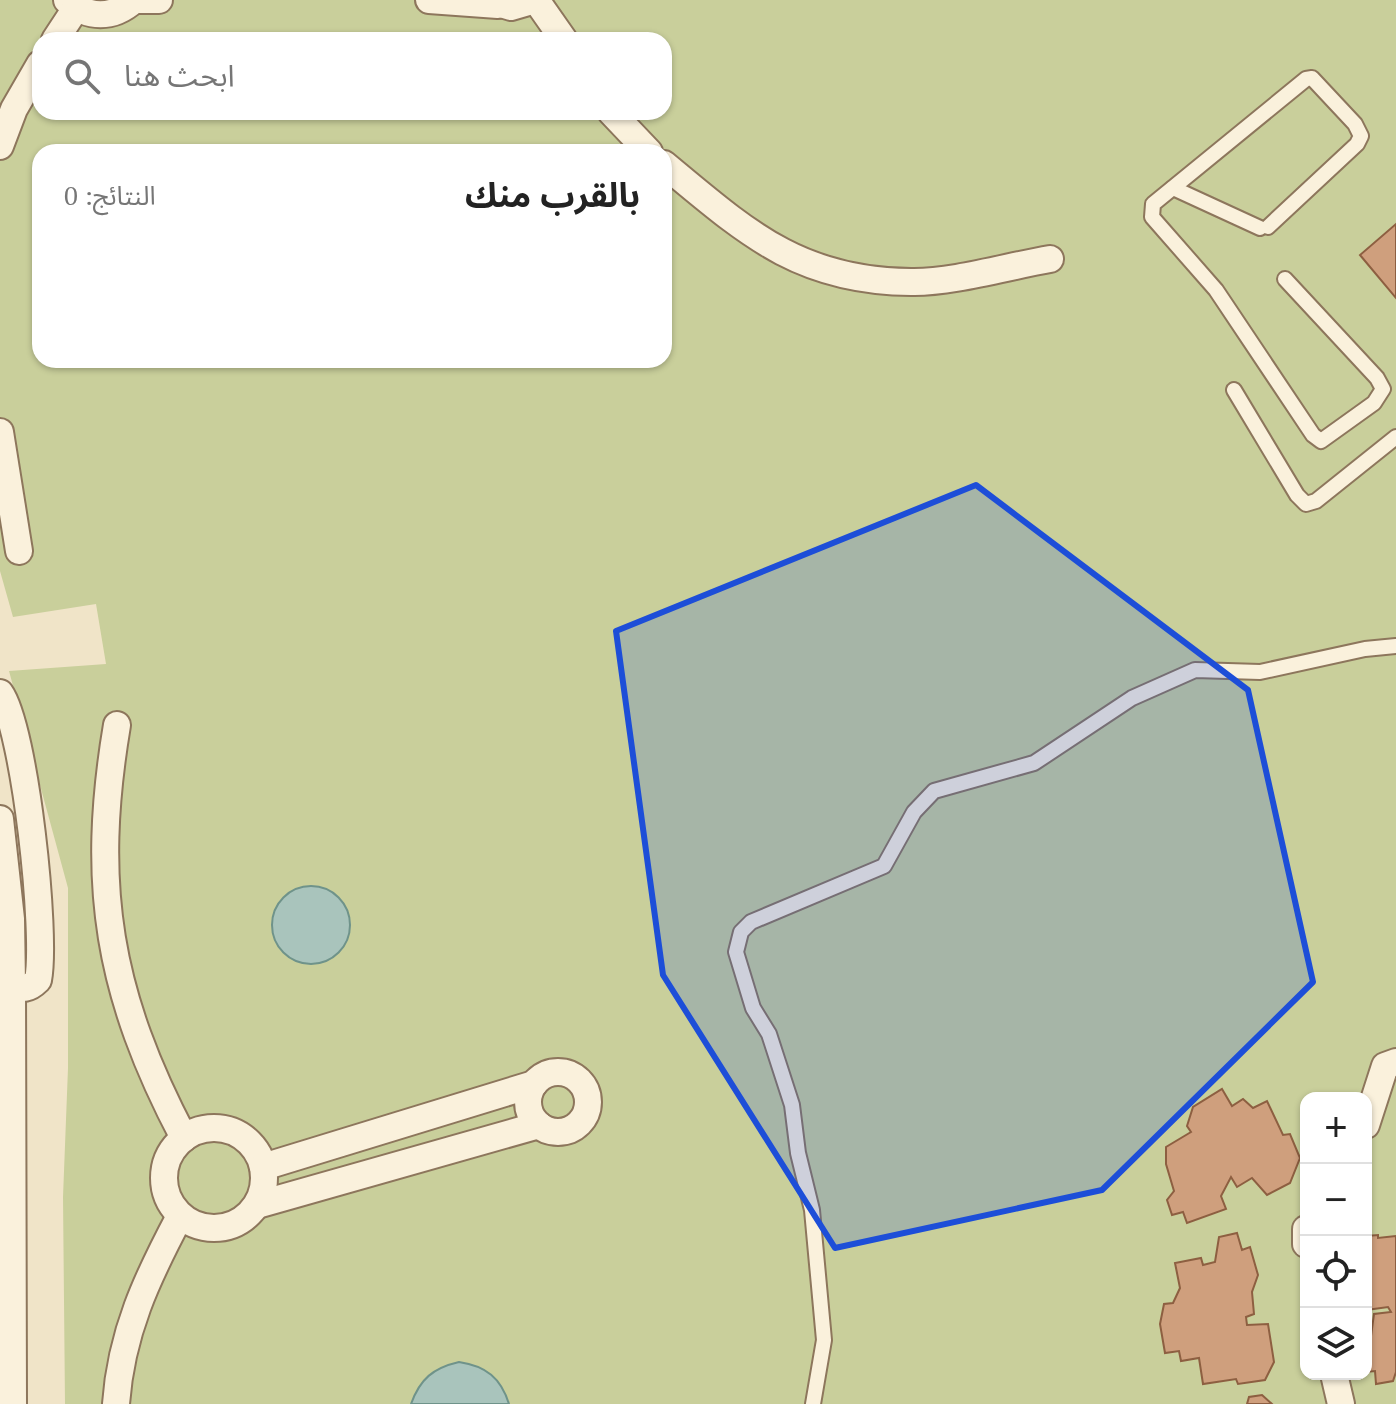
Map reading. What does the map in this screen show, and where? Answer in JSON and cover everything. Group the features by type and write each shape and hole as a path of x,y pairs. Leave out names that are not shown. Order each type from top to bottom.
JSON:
{"street":[{"path":"59,32 71,4 100,15 113,14 134,0 159,0"},
{"path":"429,0 493,3 511,7 536,0 558,32"},
{"path":"0,146 14,109 32,78"},
{"path":"619,120 641,144"},
{"path":"672,171 754,238 802,262 860,278 914,282 1050,259"},
{"path":"0,432 19,551"},
{"path":"0,693 22,767 38,902 38,980 31,987 21,989 12,984"},
{"path":"117,725 105,809 103,867 110,938 130,1021 150,1074 184,1138"},
{"path":"0,819 11,919 12,984 6,1134 13,1404"},
{"path":"1372,1106 1385,1066 1396,1062"},
{"path":"263,1167 534,1084 550,1073 570,1074 578,1080 588,1098 587,1108 577,1125 558,1132 539,1125 533,1118 528,1101 534,1084"},
{"path":"257,1205 539,1125"},
{"path":"215,1127 232,1131 257,1151 263,1167 262,1193 257,1205 245,1218 229,1226 212,1229 195,1225 180,1216 165,1191 164,1176 173,1148 184,1138 215,1127"},
{"path":"116,1404 118,1370 141,1290 180,1216"},
{"path":"1335,1380 1341,1404"}],"lane":[{"path":"1173,188 1264,228 1357,144 1361,136 1359,129 1312,78 1306,79 1153,204 1152,217 1216,290 1313,435 1321,441 1374,403 1383,389 1377,378 1285,279"},
{"path":"1234,390 1297,495 1306,504 1316,501 1396,437"},
{"path":"813,1404 824,1340 812,1210 798,1153 792,1105 769,1034 753,1008 736,952 741,932 751,922 884,866 914,812 934,791 1034,763 1132,698 1195,670 1260,672 1365,649 1396,646"}],"highlighted area":[{"path":"976,485 1248,690 1313,982 1102,1190 835,1248 663,975 616,631"}],"green space":[{"path":"0,0 1396,0 1396,1404 65,1404 63,1197 68,1068 68,888 9,671 106,664 96,604 13,617 0,571"}],"water":[{"path":"311,886 326,889 343,903 350,925 347,940 333,957 311,964 296,961 279,947 272,925 275,910 289,893"},
{"path":"459,1362 485,1370 497,1380 509,1404 411,1404 429,1376"}],"building":[{"path":"1396,224 1396,298 1360,255"},
{"path":"1222,1089 1232,1106 1243,1099 1253,1108 1267,1101 1283,1135 1290,1134 1300,1158 1290,1183 1267,1195 1252,1178 1237,1187 1231,1177 1221,1196 1226,1209 1187,1223 1183,1212 1172,1215 1167,1200 1174,1191 1166,1164 1166,1147 1191,1132 1187,1126 1193,1107"},
{"path":"1237,1233 1242,1250 1250,1247 1258,1275 1252,1292 1254,1314 1246,1317 1247,1325 1268,1324 1274,1362 1265,1380 1238,1384 1236,1379 1203,1384 1199,1358 1181,1361 1179,1351 1165,1353 1160,1324 1164,1304 1173,1303 1180,1288 1175,1263 1201,1258 1203,1265 1215,1262 1219,1237"},
{"path":"1372,1236 1396,1236 1396,1372 1393,1381 1376,1384 1375,1371 1372,1371 1374,1314 1391,1312 1388,1307 1372,1309"},
{"path":"1262,1395 1272,1404 1247,1404 1249,1397"}]}
